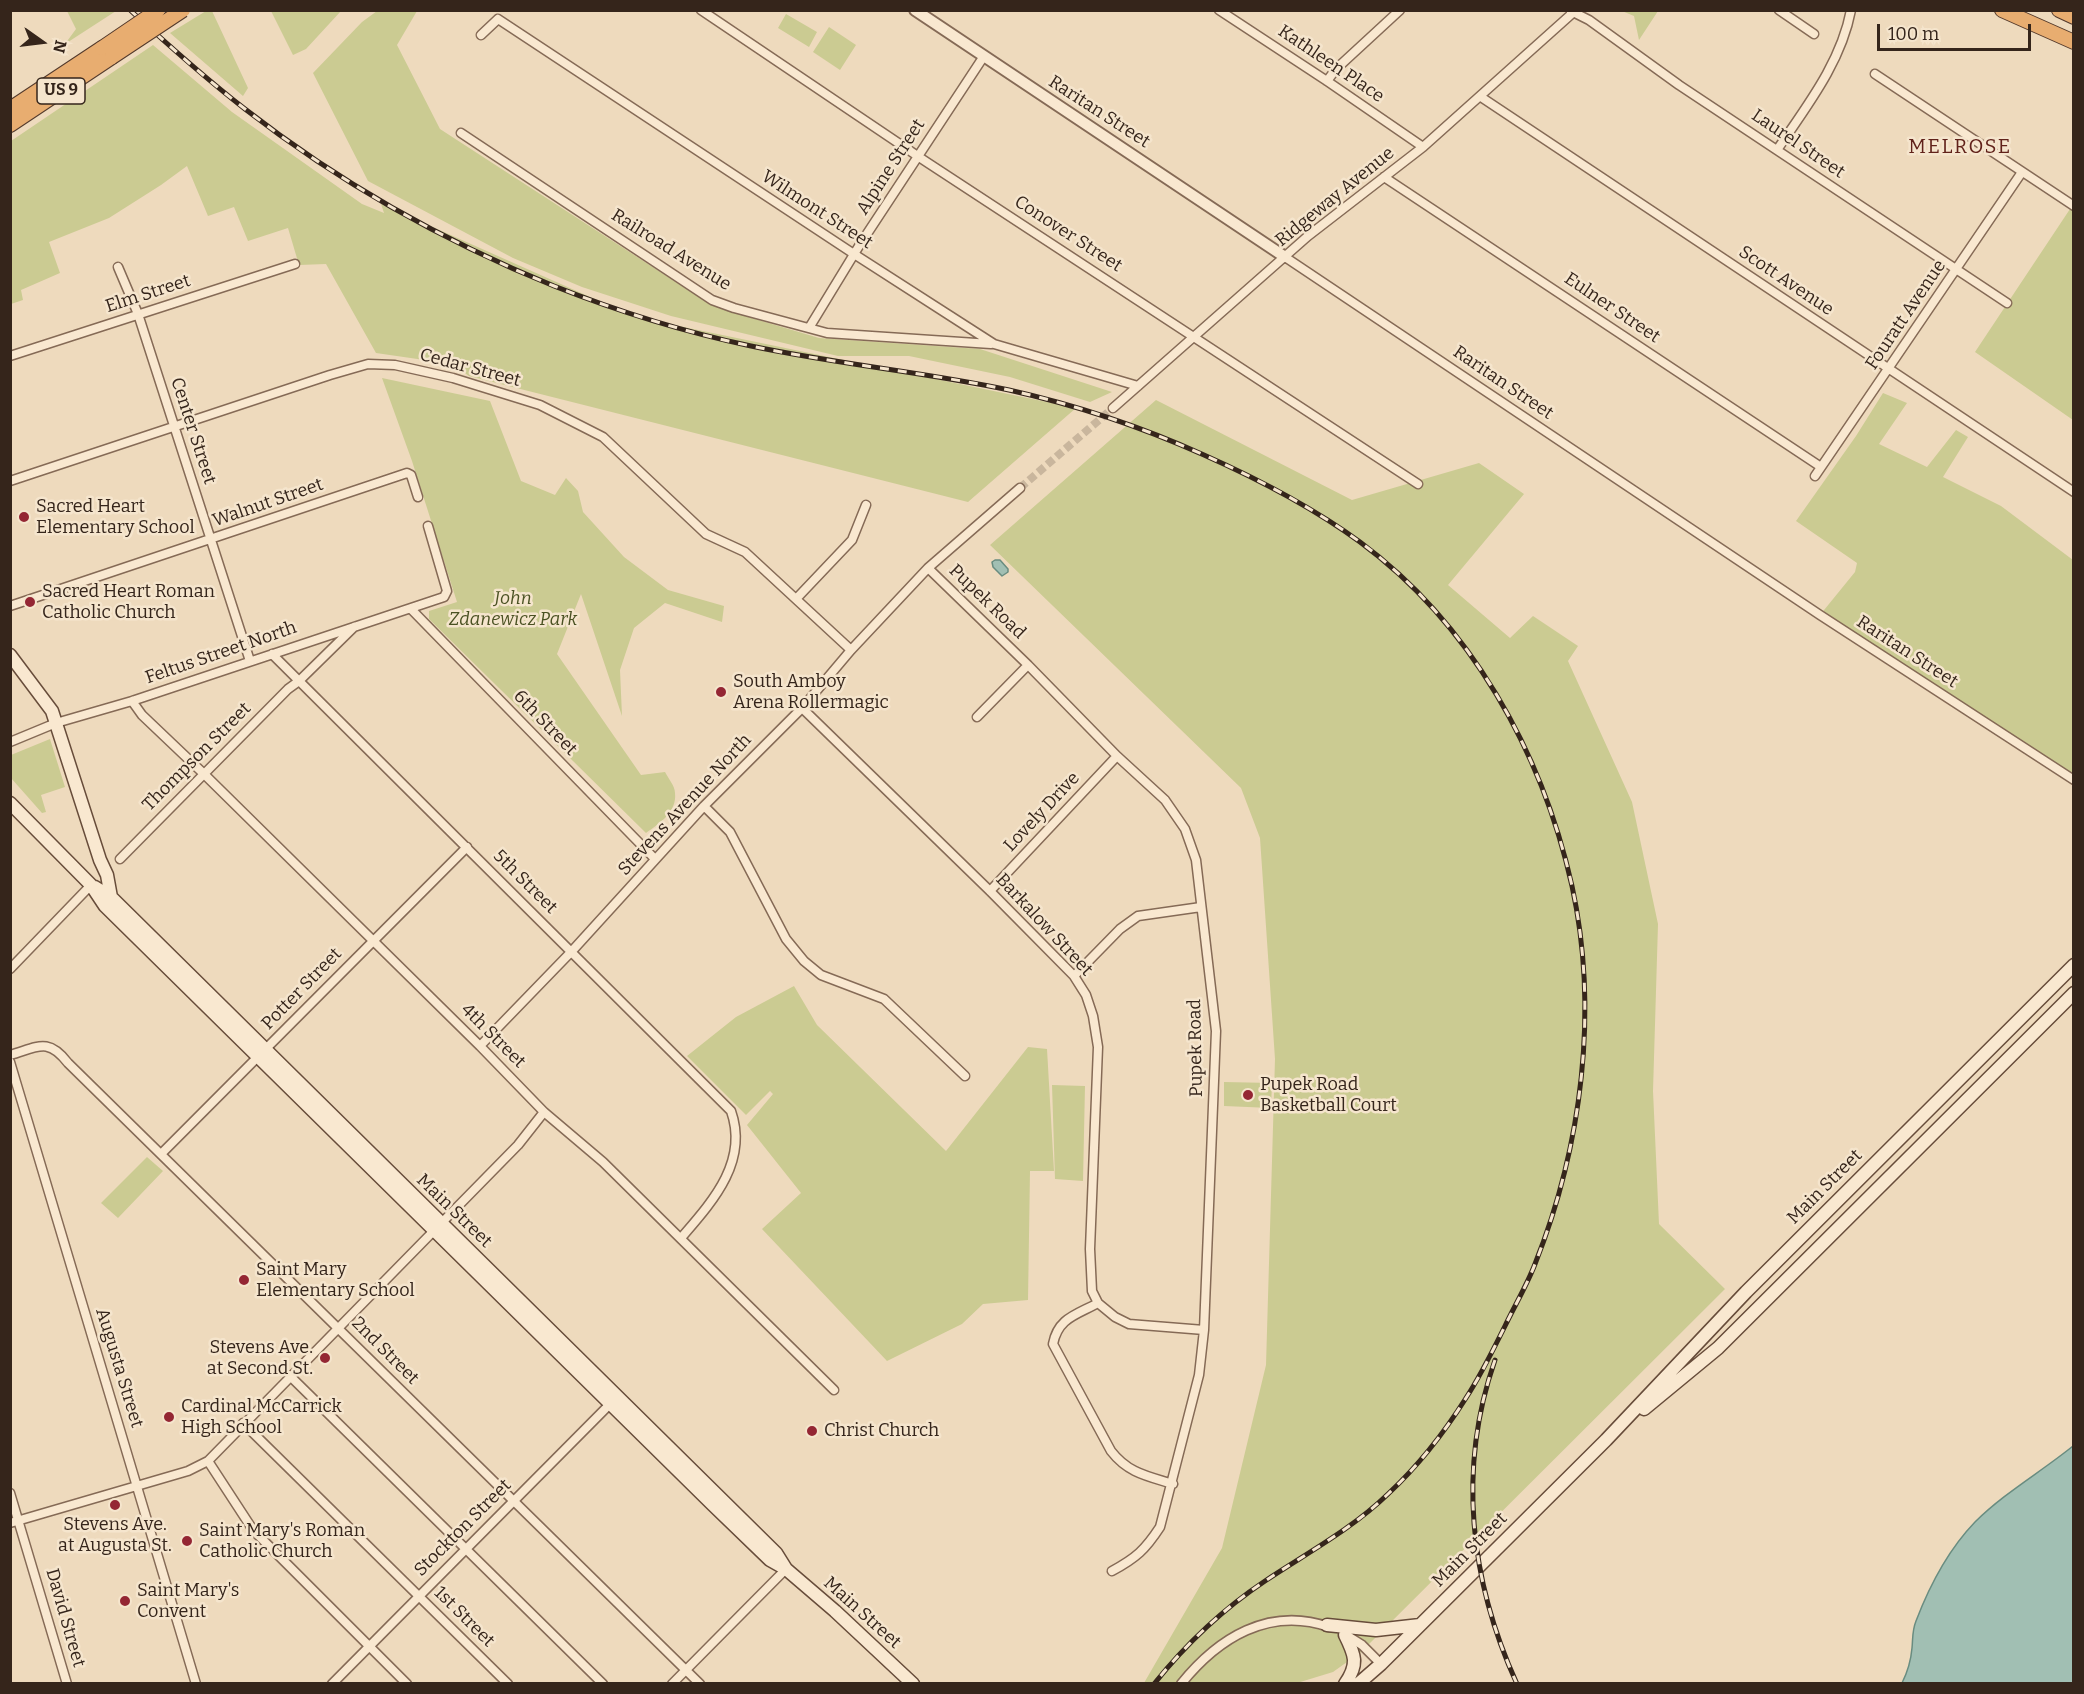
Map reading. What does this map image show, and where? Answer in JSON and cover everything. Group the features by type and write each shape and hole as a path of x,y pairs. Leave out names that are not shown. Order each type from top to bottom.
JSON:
{"highway":[{"name":"US 9","path":"10,126 107,53 158,10"},
{"name":"US 9","path":"10,109 183,10"},
{"path":"2002,10 2073,42"},
{"path":"2059,10 2073,17"}],"main road":[{"path":"10,655 52,711 100,860 107,874 111,897"},
{"name":"Main Street","path":"10,803 91,885 105,906 263,1054"},
{"path":"91,885 100,860"},
{"name":"Main Street","path":"91,885 111,897 263,1054 438,1227 614,1400 776,1553 786,1569 913,1683"},
{"name":"Main Street","path":"1358,1683 1381,1664 1606,1440 1746,1292 2073,964"},
{"name":"Main Street","path":"1606,1440 1718,1348 2073,993"},
{"path":"1327,1625 1376,1630 1420,1625"},
{"path":"1345,1683 1353,1670 1355,1660 1346,1635"}],"street":[{"name":"Conover Street","path":"701,10 917,155 1418,484"},
{"name":"Raritan Street","path":"915,10 1820,615 2073,780"},
{"name":"Kathleen Place","path":"1219,10 1423,147"},
{"path":"1327,81 1336,69 1400,10"},
{"path":"1779,10 1814,34"},
{"path":"1777,150 1813,97 1830,67 1842,41 1851,10"},
{"name":"Laurel Street","path":"1574,11 1672,81 2007,303"},
{"name":"Ridgeway Avenue","path":"1113,408 1327,220 1423,147 1574,11"},
{"path":"481,35 498,15"},
{"name":"Wilmont Street","path":"498,15 854,254 994,344 1138,386"},
{"name":"Alpine Street","path":"809,328 917,155 984,56"},
{"path":"1875,74 2073,206"},
{"name":"Scott Avenue","path":"1481,97 2073,492"},
{"name":"Railroad Avenue","path":"461,133 712,300 827,333 994,344"},
{"name":"Fouratt Avenue","path":"1815,476 2022,172"},
{"name":"Eulner Street","path":"1384,177 1821,467"},
{"name":"Elm Street","path":"10,356 295,264"},
{"name":"Center Street","path":"118,267 138,314 250,661"},
{"name":"Cedar Street","path":"10,481 368,364 395,365 453,378 540,405 603,437 706,534 745,552 850,650"},
{"name":"Walnut Street","path":"10,606 407,473 411,475 418,497"},
{"name":"Stevens Avenue North","path":"480,1047 572,951 704,806 802,708 850,650 928,568 1020,489"},
{"path":"796,599 852,540 866,505"},
{"name":"Feltus Street North","path":"10,742 56,723 132,701 444,597 447,591 428,526"},
{"name":"Pupek Road","path":"928,568 1117,756 1165,800 1185,830 1196,860 1216,1031 1204,1330 1199,1375 1173,1484 1160,1527 1135,1558 1112,1571"},
{"name":"6th Street","path":"411,609 655,859"},
{"name":"Thompson Street","path":"120,859 288,689 356,625"},
{"name":"5th Street","path":"272,654 727,1106 736,1124 737,1143 728,1171 715,1198 681,1238"},
{"path":"977,717 1028,665"},
{"name":"4th Street","path":"132,701 142,715 544,1112 603,1162 834,1390"},
{"name":"Barkalow Street","path":"802,708 990,891 1074,976 1086,995 1093,1016 1098,1047 1090,1261 1092,1291 1098,1303"},
{"name":"Lovely Drive","path":"990,891 1117,756"},
{"path":"704,806 730,832 786,939 804,961 821,975 884,999 965,1076"},
{"name":"Potter Street","path":"161,1154 467,847"},
{"path":"10,969 91,885"},
{"path":"1074,976 1120,929 1138,916 1201,907"},
{"name":"2nd Street","path":"10,1055 46,1045 58,1050 700,1683"},
{"name":"Augusta Street","path":"10,1062 196,1683"},
{"path":"15,1521 188,1471 208,1461 518,1145 544,1112"},
{"path":"1173,1484 1140,1474 1121,1464 1111,1451 1053,1344 1056,1331 1062,1323 1098,1303 1114,1317 1129,1324 1204,1330"},
{"path":"290,1376 603,1683"},
{"name":"Stockton Street","path":"332,1683 614,1400"},
{"name":"1st Street","path":"243,1423 507,1683"},
{"path":"208,1461 253,1530 406,1683"},
{"name":"David Street","path":"10,1493 15,1521 67,1683"},
{"path":"672,1683 786,1569"},
{"path":"1181,1683 1218,1647 1235,1635 1252,1626 1275,1622 1297,1621 1327,1625 1362,1646 1381,1664"}],"green space":[{"path":"1658,10 1639,40 1634,16 1622,11"},
{"path":"67,11 116,11 65,44 76,29"},
{"path":"206,11 212,11 248,88 243,96 170,33"},
{"path":"271,11 341,11 306,49 293,55"},
{"path":"377,11 417,11 397,45 440,129 705,301 735,313 819,338 980,349 1112,392 1090,402 1010,377 909,356 838,356 671,316 582,287 513,258 368,181 313,73 362,22"},
{"path":"786,14 817,32 809,47 778,28"},
{"path":"829,27 856,45 840,70 813,52"},
{"path":"153,45 232,112 362,204 384,213 381,204 635,317 1076,408 968,502 469,376 452,364 376,353 326,264 299,265 288,228 248,241 234,207 208,216 187,166 109,218 49,242 60,273 21,290 23,300 11,304 11,141"},
{"path":"2073,206 2073,420 1975,352"},
{"name":"John Zdanewicz Park","path":"382,378 490,401 521,481 555,495 566,478 578,491 583,512 624,557 668,590 724,606 722,622 665,603 634,628 620,670 622,716 581,594 557,654 641,775 665,772 673,785 675,800 673,806 662,821 646,833 429,619 429,611 457,602 412,461"},
{"path":"1883,393 1907,403 1879,444 1927,467 1956,430 1968,437 1943,477 2001,506 2073,560 2073,780 1820,615 1855,572 1857,563 1796,521 1856,436"},
{"path":"1156,400 1352,500 1479,463 1524,494 1448,585 1510,638 1533,616 1578,646 1568,661 1632,802 1658,924 1653,1091 1659,1224 1725,1289 1361,1652 1333,1672 1297,1683 1144,1683 1222,1548 1266,1365 1275,1059 1260,838 1241,788 990,545"},
{"path":"50,739 65,787 41,795 46,812 42,813 11,778 11,755"},
{"path":"794,986 817,1025 946,1151 1028,1047 1047,1049 1054,1171 1030,1171 1028,1300 983,1304 962,1324 887,1361 762,1229 801,1193 747,1125 773,1094 770,1091 746,1115 687,1056 736,1017"},
{"name":"Pupek Road Basketball Court","path":"1224,1082 1272,1083 1271,1108 1224,1106"},
{"path":"1052,1085 1085,1086 1083,1181 1055,1179"},
{"path":"147,1157 163,1171 118,1218 101,1203"}],"shaded area":[{"path":"1000,560 1008,572 1002,576 993,567 992,562"},
{"path":"2073,1446 2073,1683 1902,1683 1910,1662 1916,1621 1948,1556 1986,1511"}],"tunnel":[{"path":"1020,488 1113,408"}],"railway":[{"path":"130,10 230,97 317,161 432,229 472,250 554,286 651,320 726,340 815,358 1009,390 1059,403 1157,435 1284,494 1342,529 1400,575 1436,612 1468,652 1496,694 1521,740 1542,787 1559,836 1572,886 1580,933 1585,1029 1581,1077 1564,1173 1551,1219 1528,1280 1482,1371 1449,1424 1420,1461 1388,1494 1360,1518 1249,1592 1220,1615 1192,1641 1154,1684"},
{"path":"1495,1360 1483,1401 1476,1442 1473,1483 1474,1524 1479,1565 1488,1605 1517,1684"}],"place":[{"name":"Sacred Heart Elementary School","path":"24,517"},
{"name":"Sacred Heart Roman Catholic Church","path":"30,602"},
{"name":"South Amboy Arena Rollermagic","path":"721,692"},
{"name":"Pupek Road Basketball Court","path":"1248,1095"},
{"name":"Saint Mary Elementary School","path":"244,1280"},
{"name":"Stevens Ave. at Second St.","path":"325,1358"},
{"name":"Cardinal McCarrick High School","path":"169,1417"},
{"name":"Christ Church","path":"812,1431"},
{"name":"Stevens Ave. at Augusta St.","path":"115,1505"},
{"name":"Saint Mary's Roman Catholic Church","path":"187,1541"},
{"name":"Saint Mary's Convent","path":"125,1601"}],"district":[{"name":"MELROSE","path":"1960,147"}]}
